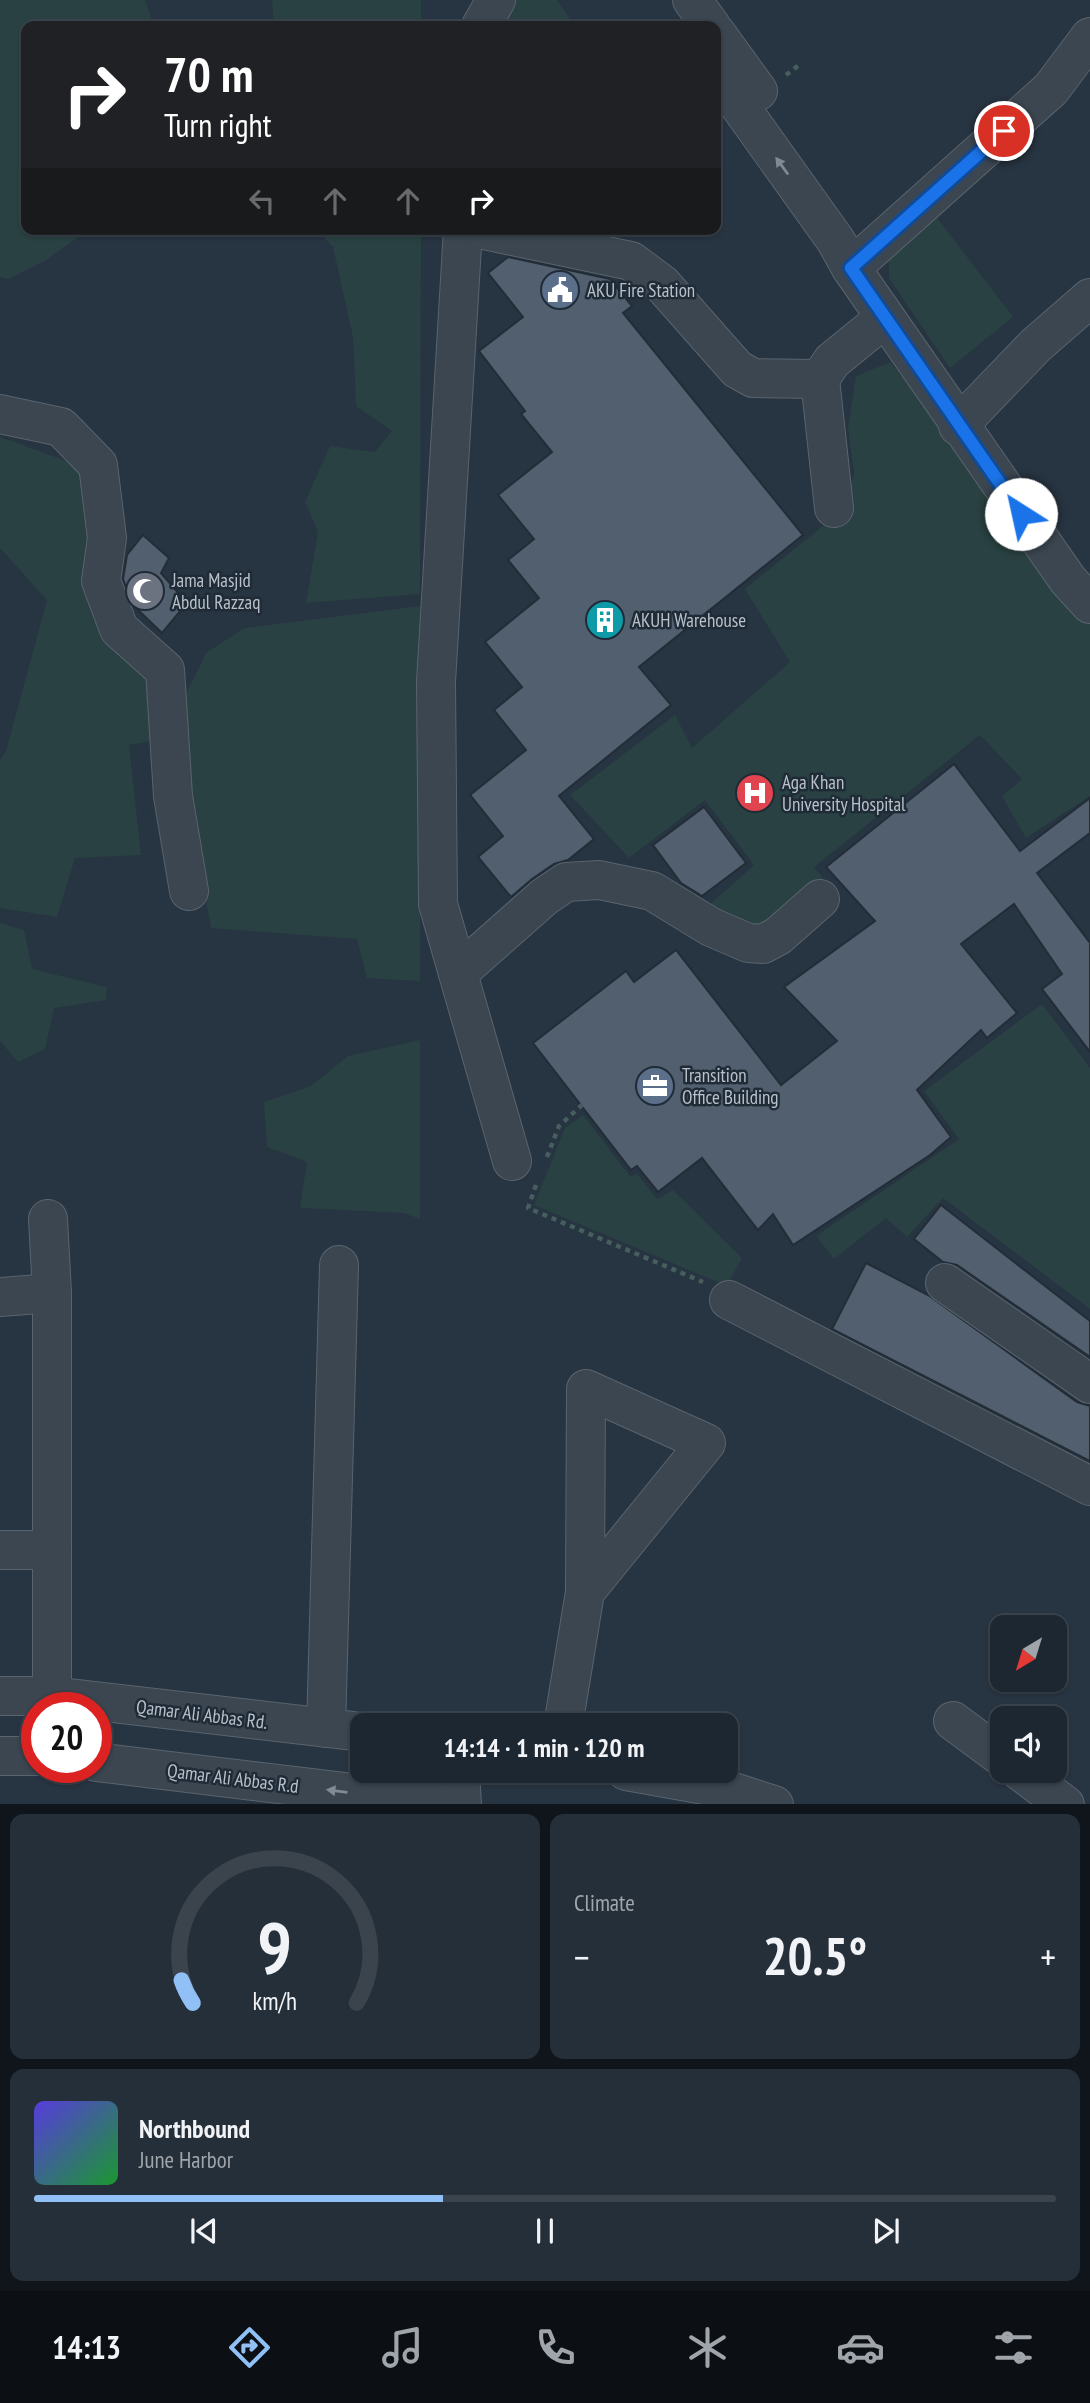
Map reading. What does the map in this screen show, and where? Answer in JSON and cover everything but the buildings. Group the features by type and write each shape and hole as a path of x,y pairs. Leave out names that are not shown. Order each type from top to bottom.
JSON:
{"street":[{"path":"484,21 496,0"},
{"path":"692,0 707,21"},
{"path":"844,255 1051,89 1090,37"},
{"path":"721,40 811,164 844,255"},
{"path":"721,80 844,255 958,426 1068,580 1090,604"},
{"path":"463,235 436,682 438,905 458,973 533,1165"},
{"path":"508,235 631,261 662,284 737,369 753,378 820,379"},
{"path":"958,426 1036,345 1090,298"},
{"path":"834,508 820,379 832,362 885,318"},
{"path":"0,414 61,428 97,465 107,537 101,581 120,629 165,670 173,796 189,891"},
{"path":"458,973 544,897 566,882 599,880 652,891 712,927 748,943 763,944 778,936 820,899"},
{"path":"48,1219 52,1293 52,1692"},
{"path":"339,1265 344,1730"},
{"path":"945,1283 1090,1384"},
{"path":"0,1297 52,1293"},
{"path":"729,1300 1090,1486"},
{"path":"565,1713 585,1592 586,1389 706,1443 585,1592"},
{"path":"0,1550 51,1550"},
{"name":"Qamar Ali Abbas Rd.","path":"0,1696 21,1696"},
{"name":"Qamar Ali Abbas Rd.","path":"112,1703 344,1730"},
{"path":"953,1721 990,1748"},
{"path":"0,1756 21,1756"},
{"name":"Qamar Ali Abbas R.d","path":"112,1764 453,1804"},
{"path":"461,1783 462,1804"},
{"path":"693,1783 775,1804"},
{"path":"1036,1783 1065,1804"}],"path":[{"path":"582,1105 559,1126 533,1165 527,1209 720,1289 729,1300"}],"green space":[{"path":"0,0 145,0 152,21 21,21 21,235 81,235 45,261 9,279 0,277"},
{"path":"272,0 421,0 421,21 274,21"},
{"path":"508,0 557,0 572,21 495,21"},
{"path":"935,215 1013,317 950,368 889,278 888,250"},
{"path":"322,235 421,235 420,594 306,603 318,532 305,502 330,446 375,452 392,431 356,406 353,337 333,247"},
{"path":"890,362 1090,612 1090,796 1026,838 1002,796 1022,779 980,735 814,867 824,879 759,931 704,910 754,865 705,800 629,858 570,795 675,715 692,748 790,662 745,589 841,511 854,474 848,428 856,376"},
{"path":"0,437 75,464 97,512 153,677 157,740 129,745 141,855 75,858 57,917 0,908 0,760 6,751 47,600 0,548"},
{"path":"420,606 420,981 367,978 357,939 211,928 187,797 181,704 206,653 244,628"},
{"path":"0,923 24,930 32,969 107,987 106,1000 54,1008 45,1049 18,1062 0,1041"},
{"path":"1042,1004 1090,1068 1090,1309 943,1198 907,1237 886,1218 834,1259 816,1236 959,1139 924,1091"},
{"path":"420,1040 420,1219 404,1213 300,1208 307,1162 267,1147 264,1102 311,1086 348,1056"},
{"path":"583,1115 630,1176 637,1174 657,1199 673,1190 742,1258 727,1286 534,1205 565,1128"}],"place":[{"name":"AKU Fire Station","path":"560,290"},
{"name":"Jama Masjid Abdul Razzaq","path":"145,591"},
{"name":"AKUH Warehouse","path":"605,620"},
{"name":"Aga Khan University Hospital","path":"755,793"},
{"name":"Transition Office Building","path":"655,1086"}],"route":[{"path":"1004,131 851,268 1021,514"}]}
